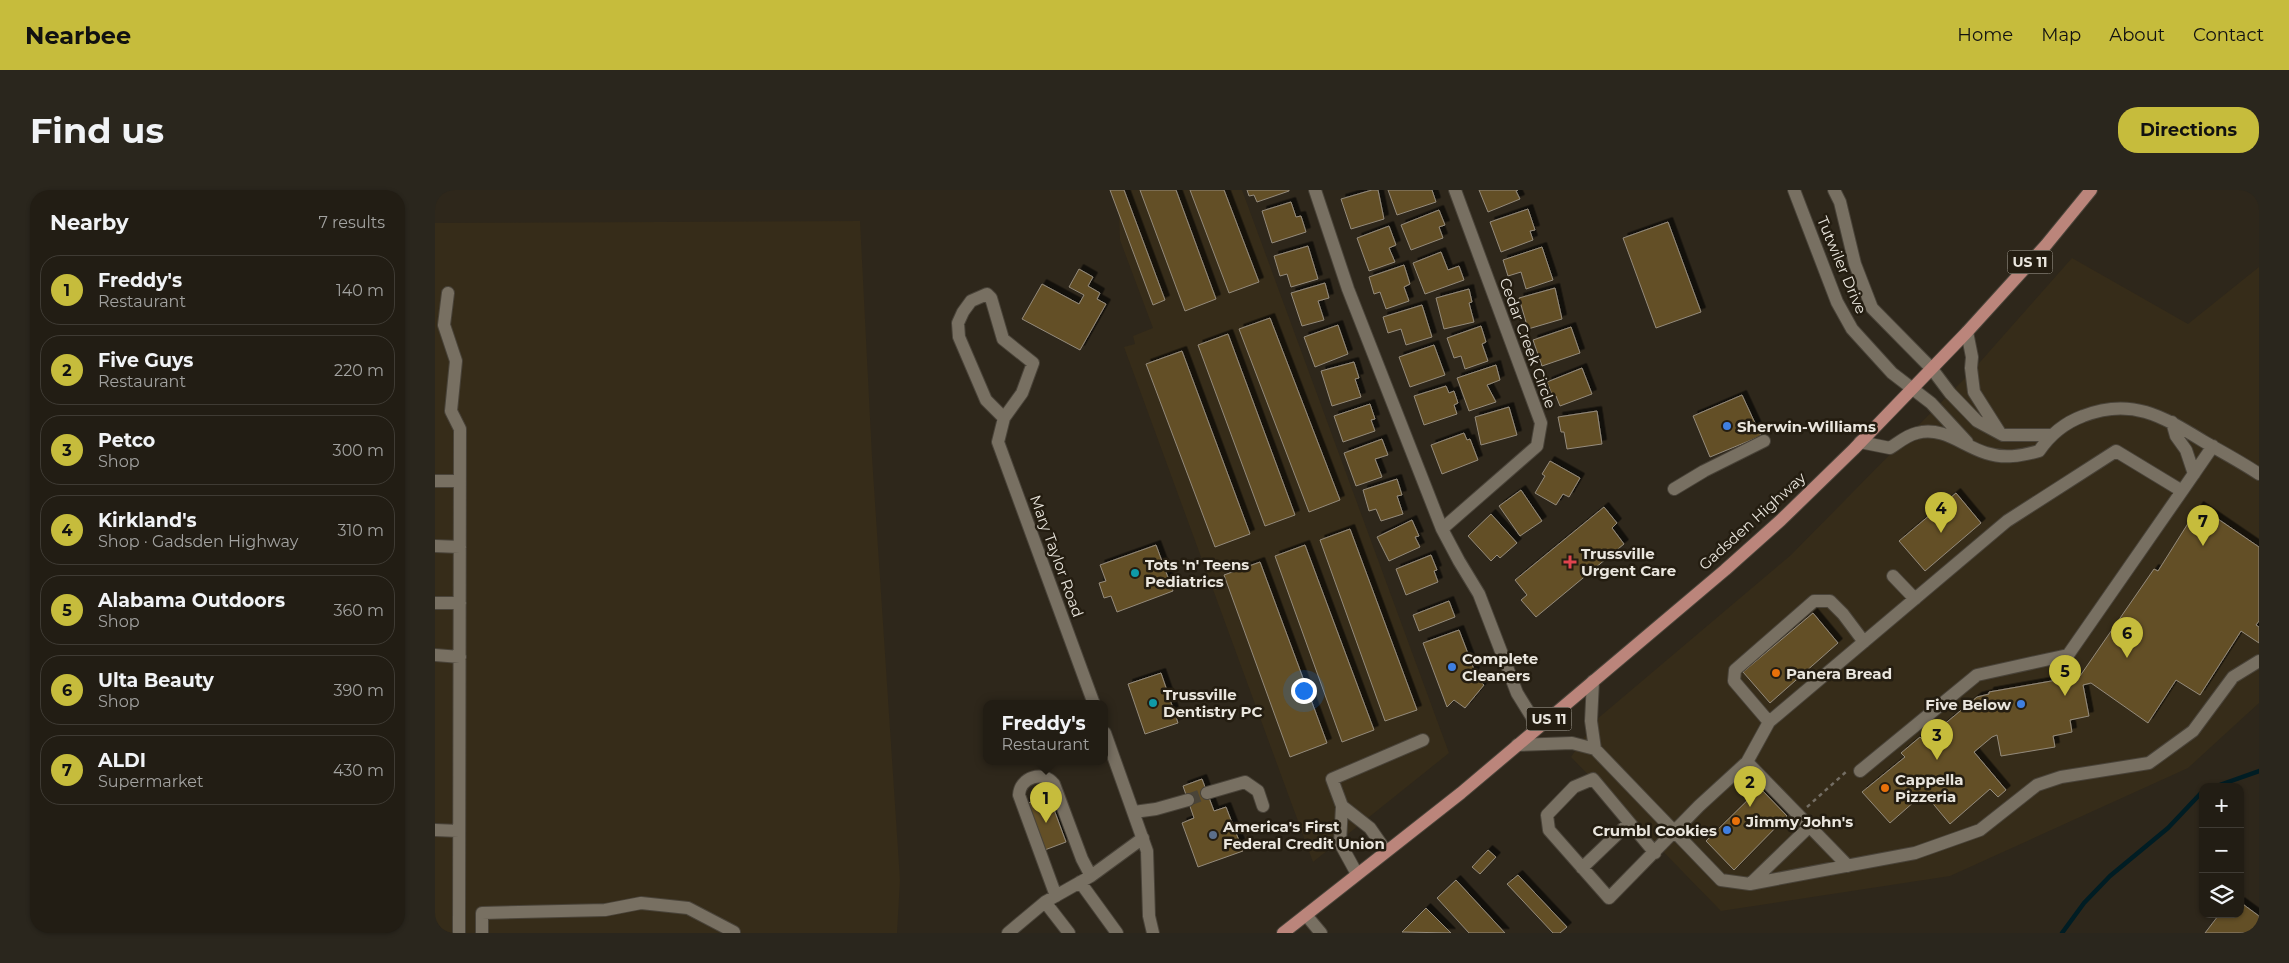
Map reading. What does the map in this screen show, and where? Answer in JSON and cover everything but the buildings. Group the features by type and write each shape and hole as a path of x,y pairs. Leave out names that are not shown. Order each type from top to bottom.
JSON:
{"main road":[{"name":"Gadsden Highway","path":"1283,933 1461,793 1732,564 1860,442 1932,369 2046,245 2091,190"}],"street":[{"path":"1315,190 1348,289 1442,529 1479,594 1517,693 1539,727"},
{"name":"Cedar Creek Circle","path":"1442,529 1537,446 1541,429 1541,423 1455,190"},
{"name":"Tutwiler Drive","path":"1794,190 1837,302 1852,329 1892,373 1911,390 1931,403 1970,446"},
{"name":"Tutwiler Drive","path":"1834,190 1840,202 1855,264 1872,308 1932,369 1950,393 1977,421 2000,433"},
{"path":"448,293 444,325 456,361 451,411 460,429 459,933"},
{"name":"Mary Taylor Road","path":"1005,418 986,400 959,337 958,323 963,312 971,301 987,294 991,298 1003,339 1033,363 1022,393 1005,418 998,442 1093,700"},
{"path":"1967,332 1974,392 2000,433 2018,436 2050,435"},
{"path":"1860,442 1890,448 1916,433 1929,431 1956,438 1984,453 2013,457 2039,451 2050,435 2073,419 2104,409 2136,409 2172,422 2259,474"},
{"path":"2172,422 2176,436 2186,450 2194,474"},
{"path":"1674,489 1704,471 1765,441"},
{"path":"1860,771 1977,674 2068,655 2213,446"},
{"path":"1655,853 1593,779 1574,787 1547,815 1549,830 1609,898 1655,853 1699,806 1747,762 1769,722 2007,521 2117,451 2182,491"},
{"path":"435,481 460,481"},
{"path":"435,546 460,547"},
{"path":"1893,576 1915,599"},
{"path":"1769,722 1734,681 1735,670 1814,601 1829,602 1843,614 1864,642"},
{"path":"435,603 460,603"},
{"path":"435,655 460,657"},
{"path":"1517,745 1573,743 1595,749 1676,831 1721,880 1750,884 1915,853 1979,830 2037,785 2061,776 2149,763 2193,731 2233,677 2259,661"},
{"path":"1593,681 1591,721 1595,749"},
{"path":"1357,874 1340,843 1342,806 1332,779 1423,740"},
{"path":"1108,741 1147,850 1149,916 1153,933"},
{"path":"1747,762 1848,866"},
{"path":"1069,933 1050,899 1019,795 1019,790 1027,780 1041,776 1051,780 1054,784 1082,859 1091,876"},
{"path":"1207,793 1245,782 1258,792 1263,806"},
{"path":"1134,812 1156,810 1188,800"},
{"path":"1342,806 1370,828 1386,852"},
{"path":"1582,868 1629,823"},
{"path":"1750,884 1810,826"},
{"path":"435,830 459,831"},
{"path":"1008,933 1050,899 1091,876 1143,838"},
{"path":"1080,882 1117,933"},
{"path":"482,933 482,913 605,910 641,903 688,908 734,932"},
{"path":"1306,915 1321,933"}],"path":[{"path":"1815,800 1840,777"}],"shaded area":[{"path":"1110,190 1242,190 1449,753 1313,862 1124,347 1135,344 1133,336 1153,328 1120,240 1119,214"},
{"path":"860,221 872,457 900,880 897,933 435,933 435,223"},
{"path":"2072,258 2188,324 2259,267 2259,703 2188,768 1950,876 1721,911 1571,757 1596,720 1791,555 1973,370"}],"waterway":[{"path":"2225,783 2259,771"},
{"path":"2062,933 2084,903 2110,876 2168,828 2199,795"}],"tunnel":[{"path":"1188,800 1207,793"}],"place":[{"name":"Sherwin-Williams","path":"1727,426"},
{"name":"Kirkland's","path":"1941,533"},
{"name":"ALDI","path":"2203,546"},
{"name":"Trussville Urgent Care","path":"1570,562"},
{"name":"Tots 'n' Teens Pediatrics","path":"1135,573"},
{"name":"Ulta Beauty","path":"2127,658"},
{"name":"Complete Cleaners","path":"1452,667"},
{"name":"Panera Bread","path":"1776,673"},
{"name":"Alabama Outdoors","path":"2065,696"},
{"name":"Trussville Dentistry PC","path":"1153,703"},
{"name":"Five Below","path":"2021,704"},
{"name":"Petco","path":"1937,760"},
{"name":"Cappella Pizzeria","path":"1885,788"},
{"name":"Five Guys","path":"1750,807"},
{"name":"Jimmy John's","path":"1736,821"},
{"name":"Freddy's","path":"1046,823"},
{"name":"Crumbl Cookies","path":"1727,830"},
{"name":"America's First Federal Credit Union","path":"1213,835"}]}
